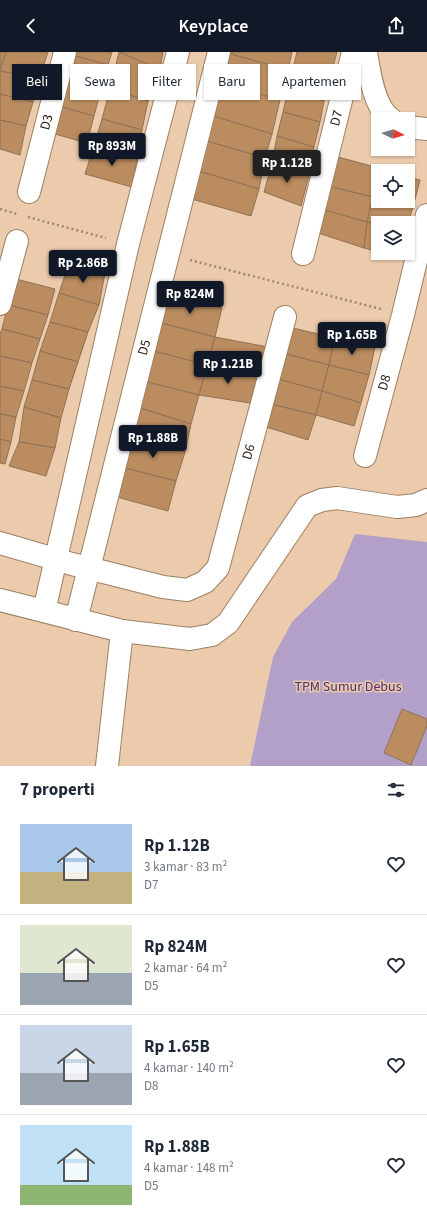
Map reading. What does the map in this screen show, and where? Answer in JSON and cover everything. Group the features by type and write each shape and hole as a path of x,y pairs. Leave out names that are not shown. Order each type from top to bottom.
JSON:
{"street":[{"name":"D3","path":"30,192 65,52"},
{"path":"44,610 128,244 178,52"},
{"name":"D5","path":"76,620 219,52"},
{"name":"D7","path":"303,254 353,52"},
{"path":"366,52 377,100 384,112"},
{"path":"415,128 427,129"},
{"name":"D8","path":"365,456 403,315 427,215"},
{"path":"0,304 17,241"},
{"name":"D6","path":"90,568 163,587 187,590 205,582 218,568 285,317"},
{"path":"0,600 122,631 190,640 212,635 228,622 307,506 322,500 337,498 397,508 416,505 427,500"},
{"path":"0,543 90,568"},
{"path":"106,766 122,631"}],"path":[{"path":"0,210 128,244"},
{"path":"167,255 403,315"}],"green space":[{"name":"TPM Sumur Debus","path":"355,534 427,542 427,766 250,766 273,657 292,622 336,579"}],"building":[{"path":"0,52 6,52 0,69"},
{"path":"6,52 48,52 44,64 12,64 12,73 0,71"},
{"path":"77,52 112,52 108,64 76,56"},
{"path":"119,52 148,64 138,64 138,98 130,95 130,64 116,64"},
{"path":"119,52 163,52 161,64 148,64"},
{"path":"292,52 289,64 268,64 227,53"},
{"path":"297,52 337,52 334,64 294,64"},
{"path":"227,53 268,64 268,96 260,94 260,64 224,64"},
{"path":"76,56 104,64 74,64"},
{"path":"0,71 12,73 12,97 0,94"},
{"path":"69,81 70,100 98,100 94,116 62,107"},
{"path":"0,94 12,97 12,100 25,100 33,102 26,126 0,120"},
{"path":"260,94 268,96 268,100 280,100 272,134 210,115 214,100 260,100"},
{"path":"130,95 138,98 138,100 148,101 142,130 102,119 107,100 130,100"},
{"path":"286,100 324,101 320,122 283,112"},
{"path":"62,107 94,116 87,143 55,134"},
{"path":"283,112 320,122 314,147 277,136"},
{"path":"210,115 272,134 265,158 203,140"},
{"path":"102,119 142,130 137,159 94,146"},
{"path":"0,120 26,126 20,155 0,149"},
{"path":"277,136 314,147 309,175 272,164"},
{"path":"203,140 265,158 259,189 195,170"},
{"path":"94,146 137,159 132,187 85,174"},
{"path":"338,157 371,166 371,197 328,186"},
{"path":"272,164 309,175 301,206 264,192"},
{"path":"195,170 259,189 251,216 188,198"},
{"path":"415,179 420,180 415,199"},
{"path":"328,186 371,197 371,205 367,222 321,209"},
{"path":"371,205 371,208 413,208 410,216 371,216 371,223 367,222"},
{"path":"321,209 367,222 364,248 318,233"},
{"path":"367,222 371,223 371,250 364,248"},
{"path":"69,263 105,273 99,305 59,293"},
{"path":"16,279 55,289 48,315 8,305"},
{"path":"59,293 99,305 88,332 50,322"},
{"path":"166,293 222,308 215,337 157,322"},
{"path":"8,305 48,315 40,339 2,329"},
{"path":"50,322 88,332 78,362 40,351"},
{"path":"157,322 215,337 207,365 150,350"},
{"path":"293,328 335,338 329,365 286,354"},
{"path":"2,329 40,339 32,363 0,356 0,334"},
{"path":"215,337 268,347 258,376 207,365"},
{"path":"335,338 375,347 369,375 329,365"},
{"path":"150,350 207,365 199,395 143,381"},
{"path":"40,351 78,362 69,389 32,380"},
{"path":"286,354 329,365 322,391 278,379"},
{"path":"0,356 32,363 24,391 0,386"},
{"path":"207,365 258,376 250,403 199,395"},
{"path":"329,365 369,375 361,403 322,391"},
{"path":"278,379 322,391 316,415 270,404"},
{"path":"32,380 69,389 61,418 24,407"},
{"path":"143,381 199,395 191,424 137,407"},
{"path":"0,386 24,391 16,417 0,414"},
{"path":"322,391 361,403 354,426 316,415"},
{"path":"270,404 316,415 308,440 263,426"},
{"path":"24,407 61,418 55,448 19,442"},
{"path":"137,407 191,424 185,452 130,437"},
{"path":"0,414 16,417 11,442 0,439"},
{"path":"130,437 185,452 176,481 121,467"},
{"path":"0,439 11,442 5,464 0,463"},
{"path":"19,442 55,448 46,476 9,466"},
{"path":"121,467 176,481 168,511 113,496"},
{"path":"402,709 427,719 427,726 411,765 384,753"}]}
